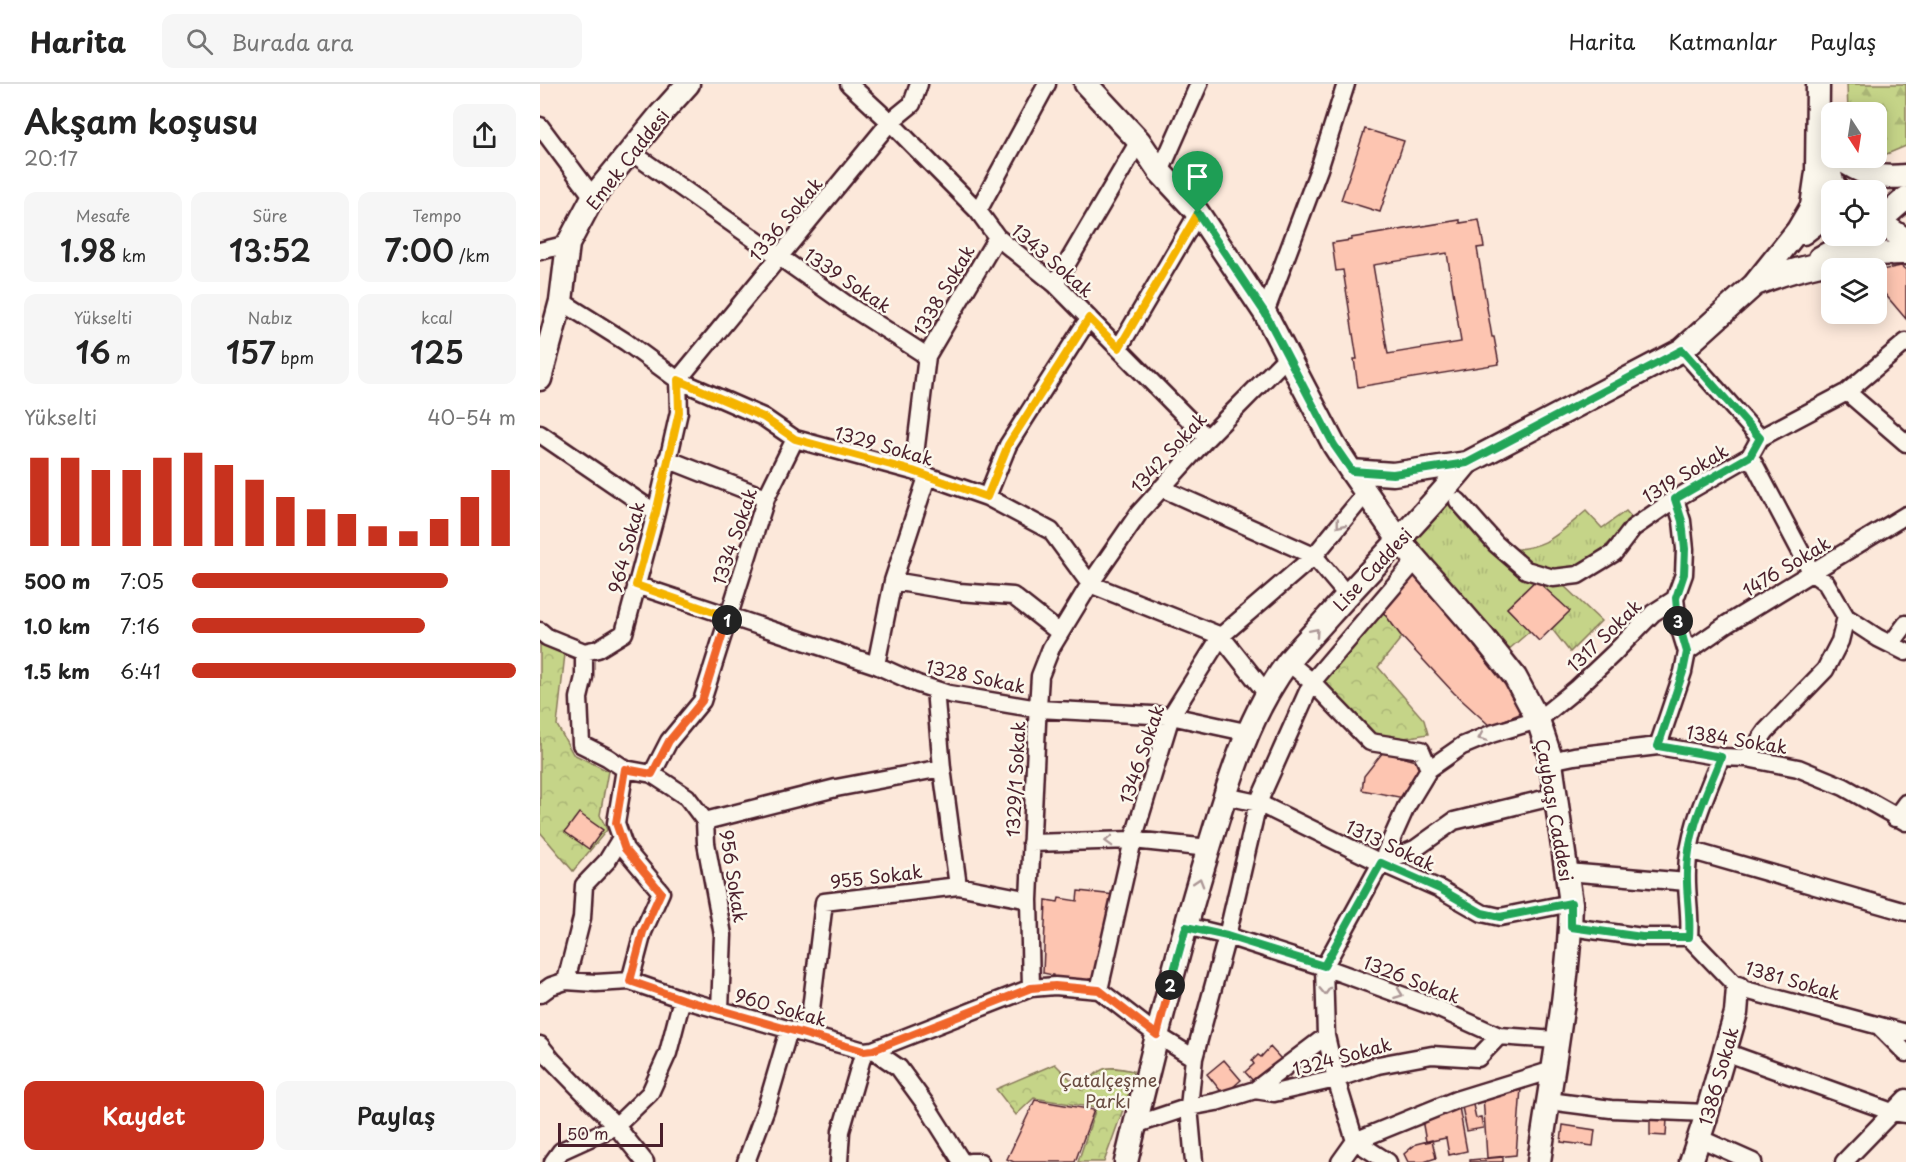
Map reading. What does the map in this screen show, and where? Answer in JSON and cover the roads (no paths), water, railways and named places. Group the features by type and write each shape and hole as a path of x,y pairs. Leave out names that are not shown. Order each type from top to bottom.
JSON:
{"main road":[{"name":"Emek Caddesi","path":"540,379 561,301 568,244 593,196 688,84"},
{"name":"Çaybaşı Caddesi","path":"1087,84 1138,141 1160,172 1198,213 1265,313 1334,445 1399,540 1515,677 1538,720 1550,761 1571,903 1571,927 1539,1162"},
{"name":"Lise Caddesi","path":"1818,84 1821,113"},
{"name":"Lise Caddesi","path":"1126,1162 1186,927 1232,771 1268,694 1288,662 1467,463 1682,350 1754,285 1785,248 1812,206 1821,155"},
{"path":"1856,168 1864,173 1885,178 1906,177"},
{"path":"1817,172 1821,189"},
{"path":"1887,185 1906,177"},
{"path":"1887,216 1906,198"},
{"path":"1785,248 1821,218"},
{"path":"1887,230 1906,240"},
{"path":"1887,233 1906,247"},
{"path":"1775,276 1821,246"},
{"path":"1798,270 1842,246"},
{"path":"1754,285 1775,276 1844,260 1906,253"},
{"path":"1352,471 1393,474 1467,463"},
{"name":"1386 Sokak","path":"1691,1162 1736,1013 1738,988"}],"street":[{"name":"1343 Sokak","path":"849,84 978,211 996,237 1056,284 1207,438"},
{"name":"1336 Sokak","path":"678,380 777,256 842,182 890,122 912,104 919,84"},
{"path":"978,211 1047,84"},
{"path":"1160,172 1199,84"},
{"path":"1265,313 1319,169 1346,84"},
{"path":"540,126 593,196"},
{"path":"1056,284 1138,141"},
{"name":"1339 Sokak","path":"631,152 849,306 927,356"},
{"path":"1119,348 1198,213"},
{"name":"1338 Sokak","path":"876,665 892,581 920,474 927,356 996,237"},
{"path":"540,251 568,244"},
{"name":"1329 Sokak","path":"561,301 626,342 678,380 763,417 795,439 920,474 987,497 1051,531 1090,584"},
{"path":"987,497 1008,445 1089,318"},
{"path":"1682,350 1760,438 1847,392 1906,342"},
{"name":"1342 Sokak","path":"1090,584 1139,513 1207,438 1288,356"},
{"name":"964 Sokak","path":"584,652 598,649 624,633 656,513 679,412 678,380"},
{"path":"1847,392 1906,443"},
{"path":"540,434 656,513"},
{"name":"1319 Sokak","path":"1458,501 1496,544 1526,570 1553,578 1578,575 1614,553 1634,528 1675,499 1750,456 1760,438"},
{"name":"1334 Sokak","path":"652,774 669,741 702,701 766,498 795,439"},
{"path":"1750,456 1812,573 1826,583 1846,617 1906,652"},
{"path":"667,459 766,498"},
{"path":"1161,488 1314,556 1347,596"},
{"name":"1346 Sokak","path":"1099,990 1133,840 1171,716 1221,636 1314,556 1366,492"},
{"path":"1658,746 1683,672 1687,652 1678,623 1676,598 1684,574 1685,549 1682,521 1675,499"},
{"name":"1476 Sokak","path":"1687,652 1726,624 1906,515"},
{"path":"1194,1162 1189,1107 1194,1058 1227,936 1258,803 1312,682 1416,560"},
{"path":"892,581 959,592 1013,596 1060,633"},
{"path":"1090,584 1221,636 1268,694"},
{"name":"1329/1 Sokak","path":"1031,988 1029,900 1040,676 1051,648 1090,584"},
{"name":"1328 Sokak","path":"636,585 876,665 935,690 1038,709 1171,716 1250,733"},
{"name":"1317 Sokak","path":"1538,720 1598,668 1653,613 1676,598"},
{"path":"1747,758 1766,731 1825,670 1840,641 1846,617"},
{"path":"1890,644 1906,624"},
{"path":"540,631 547,637 584,652 584,677 579,698 581,744 625,769 652,774"},
{"path":"1288,662 1312,682 1370,742 1421,750 1429,769"},
{"path":"935,690 942,768 958,886"},
{"path":"1388,1162 1355,1141 1335,1079 1326,1036 1324,966 1381,863 1406,807 1429,769 1462,746 1491,734 1538,720"},
{"name":"1384 Sokak","path":"1550,761 1658,746 1721,757 1747,758 1798,768 1844,787 1901,820"},
{"path":"1571,927 1642,937 1689,937 1691,919 1687,882 1691,832 1721,757"},
{"path":"705,821 836,788 942,768"},
{"path":"625,769 616,823 625,849 661,892 643,932 630,981"},
{"name":"956 Sokak","path":"652,774 687,797 705,821 706,843 723,935 723,983 720,1009"},
{"name":"1313 Sokak","path":"1225,796 1258,803 1440,889 1482,913 1500,917 1571,903"},
{"path":"1381,863 1415,849 1454,821 1556,796"},
{"path":"1901,820 1906,803"},
{"path":"540,994 551,986 566,981 582,918 584,885 607,861 621,837"},
{"path":"1031,843 1133,840 1209,848"},
{"path":"1689,850 1906,912"},
{"path":"1567,872 1687,882"},
{"name":"955 Sokak","path":"808,1034 824,902 958,886 1029,900"},
{"name":"1326 Sokak","path":"1186,927 1227,936 1324,966 1437,1008 1498,1036 1556,1040"},
{"name":"1381 Sokak","path":"1689,937 1738,988 1906,1033"},
{"name":"960 Sokak","path":"566,981 596,983 630,981 682,999 868,1051 899,1068 963,1162"},
{"path":"839,1162 841,1131 868,1051 1031,988 1055,986 1099,990 1157,1035 1194,1058"},
{"path":"553,1162 561,1151 616,1126 650,1093 668,1053 682,999"},
{"name":"1381 Sokak","path":"1879,1026 1906,1053"},
{"path":"746,1162 766,1108 789,1030"},
{"path":"1255,1090 1326,1036"},
{"name":"1324 Sokak","path":"1135,1125 1189,1107 1216,1102 1255,1090 1274,1093 1335,1079 1378,1065 1432,1055 1478,1058 1498,1036"},
{"path":"540,1045 616,1126 645,1162"},
{"path":"1725,1052 1899,1113"},
{"path":"1340,1162 1355,1141 1456,1100 1553,1070"},
{"path":"1844,1162 1899,1113 1906,1098"},
{"path":"1549,1101 1611,1109 1707,1113"},
{"path":"1699,1138 1753,1162"},
{"path":"970,1162 980,1162"}],"park label":[{"name":"Çatalçeşme Parkı","path":"1108,1089"}]}
